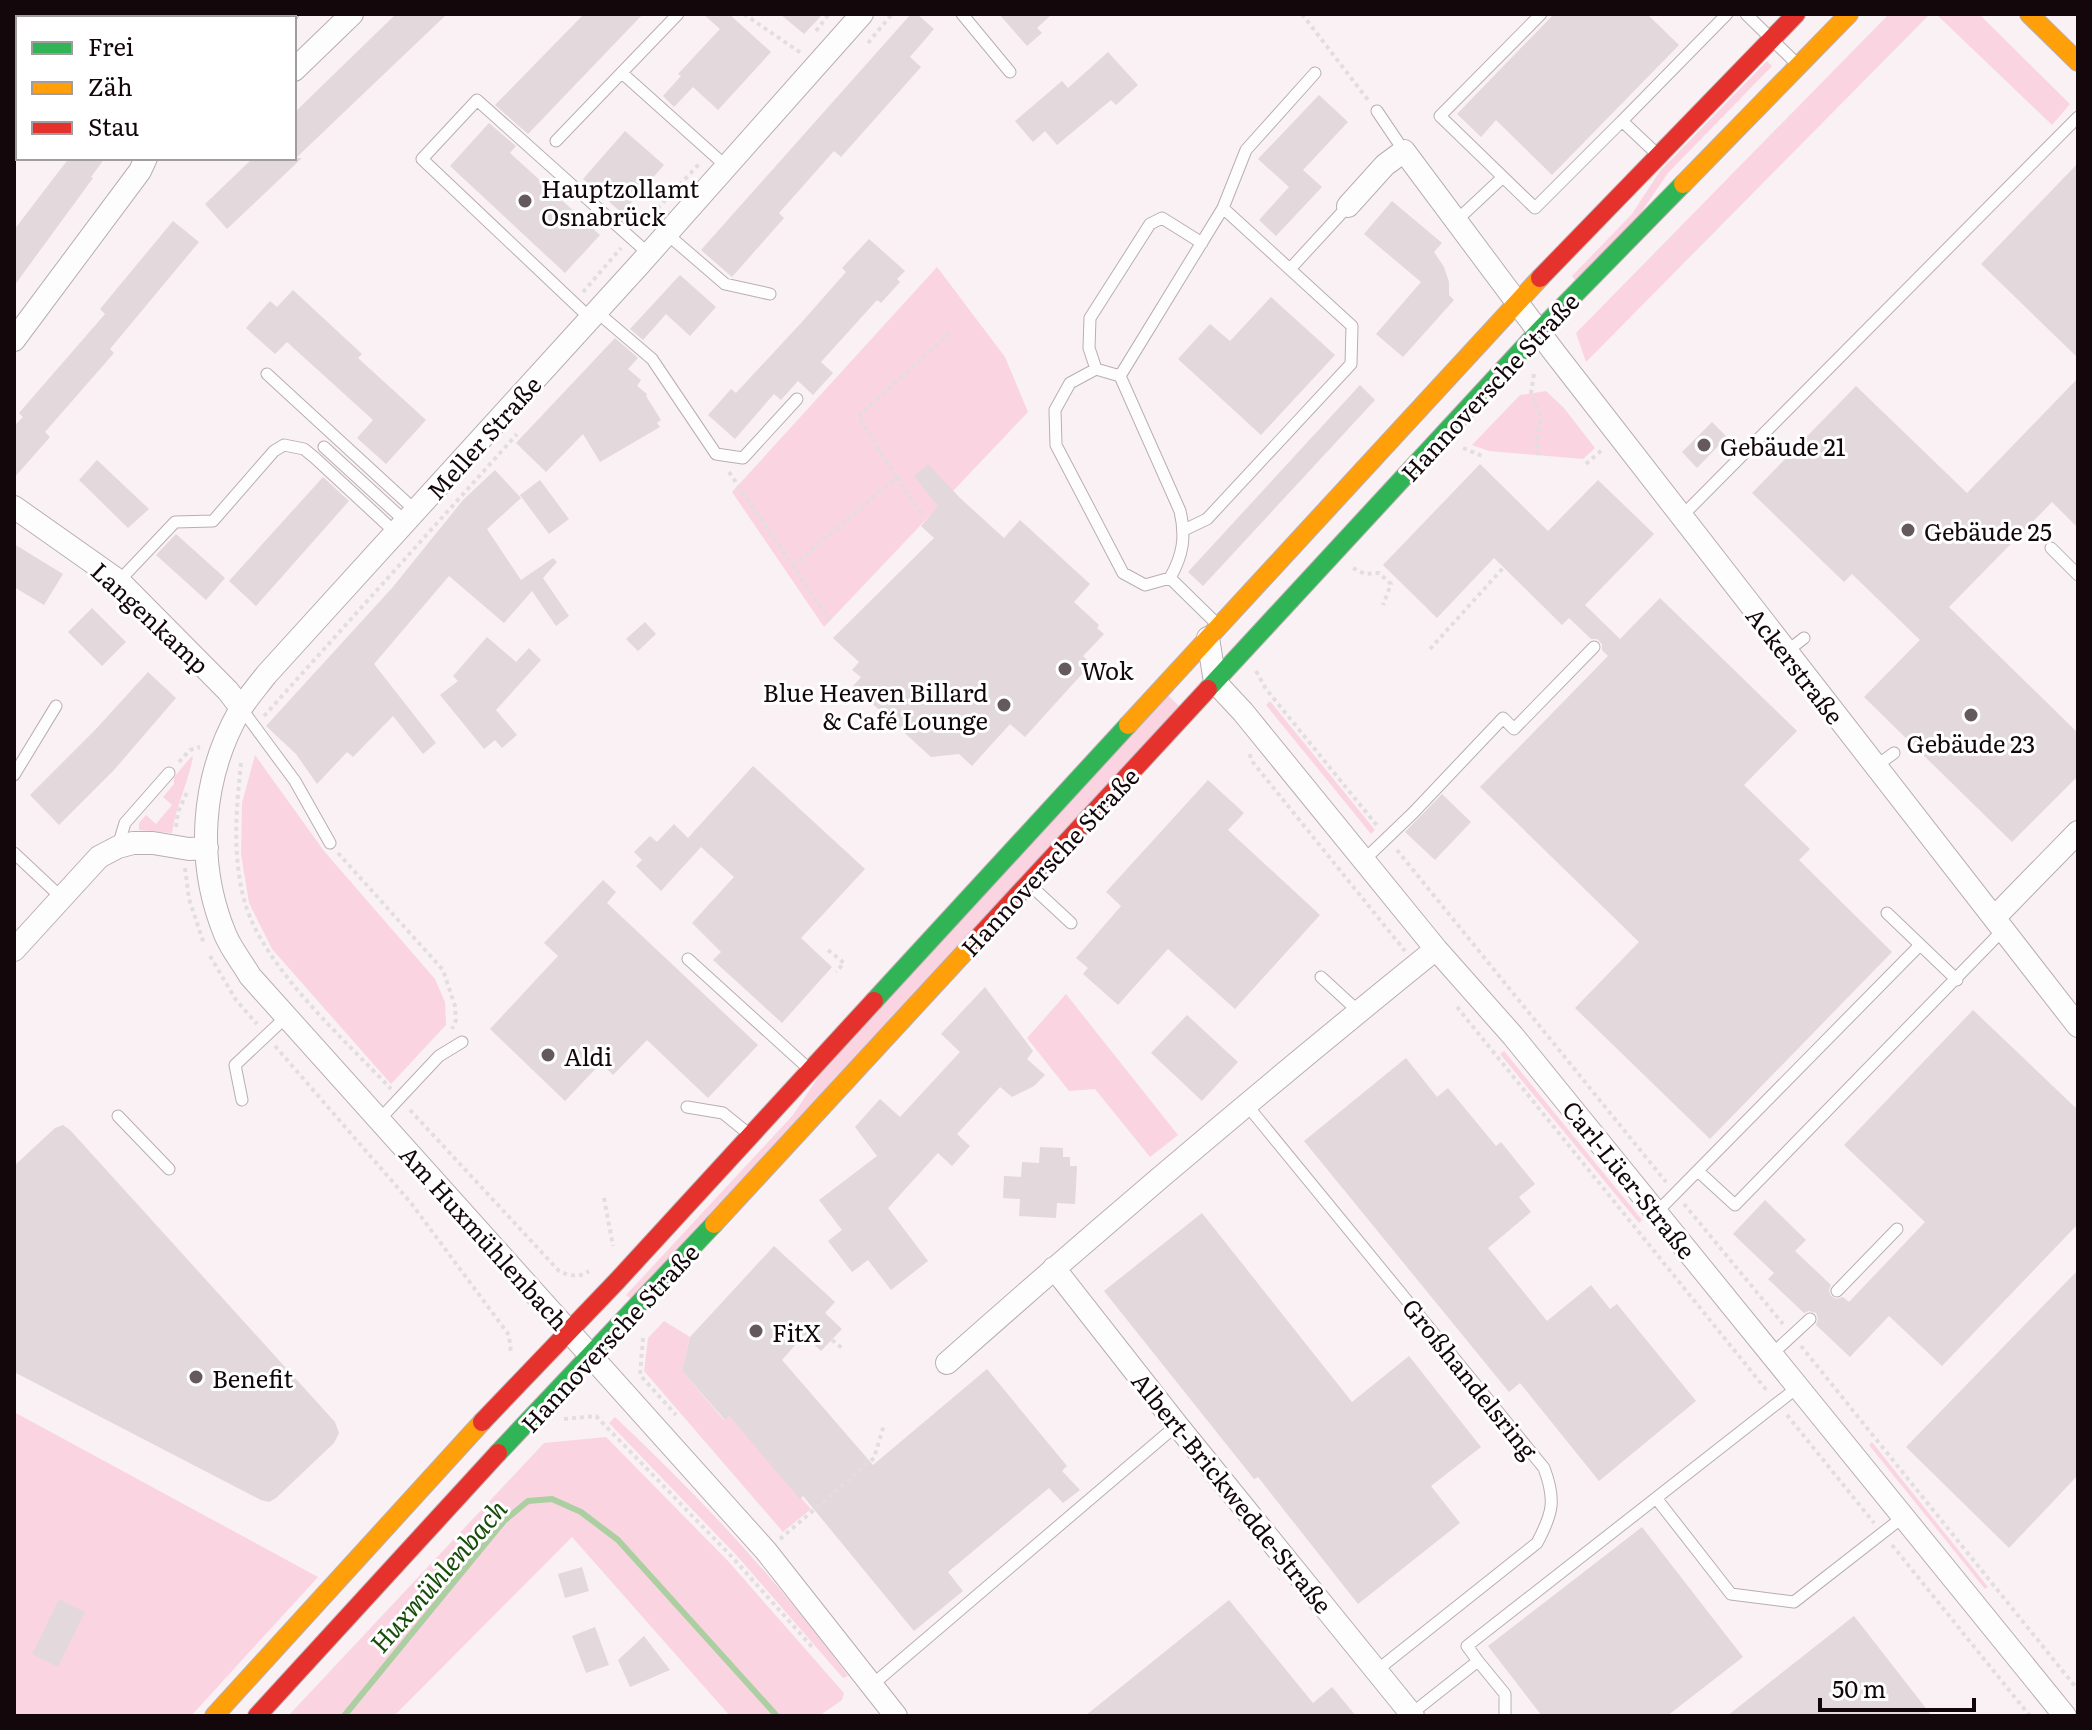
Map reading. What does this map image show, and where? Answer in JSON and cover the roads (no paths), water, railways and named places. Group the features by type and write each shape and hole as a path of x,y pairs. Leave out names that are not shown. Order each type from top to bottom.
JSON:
{"main road":[{"name":"Hannoversche Straße","path":"214,1716 1517,302 1796,14"},
{"name":"Hannoversche Straße","path":"257,1716 1538,332 1849,14"},
{"path":"2029,14 2078,62"}],"street":[{"path":"296,68 352,14"},
{"name":"Meller Straße","path":"241,708 266,675 594,315 862,14"},
{"path":"1348,206 1385,165 1404,151"},
{"name":"Hannoversche Straße","path":"1404,151 1517,302"},
{"path":"14,340 145,160"},
{"name":"Ackerstraße","path":"1517,302 1786,652 1885,760 1998,924 2078,1026"},
{"name":"Langenkamp","path":"14,507 119,581 228,691 241,708"},
{"path":"1214,632 1215,682"},
{"name":"Carl-Lüer-Straße","path":"1215,682 1243,712 1436,949 1513,1036 2065,1716"},
{"name":"Am Huxmühlenbach","path":"241,708 220,753 209,790 207,848 213,898 226,937 250,976 766,1551 896,1716"},
{"path":"1998,924 2078,832"},
{"path":"14,950 99,857 133,843 207,848"},
{"path":"947,1363 1246,1104 1436,949"},
{"name":"Albert-Brickwedde-Straße","path":"1054,1268 1412,1715"}],"lane":[{"path":"556,141 678,14"},
{"path":"962,14 1010,72"},
{"path":"1541,14 1440,116 1535,208 1726,14"},
{"path":"1746,14 1799,65"},
{"path":"622,73 727,167"},
{"path":"1120,376 1223,208 1246,150 1315,73"},
{"path":"649,254 477,100 422,159 594,315 652,359 716,454 743,458 797,399"},
{"path":"1377,111 1404,151"},
{"path":"1681,517 2078,117"},
{"path":"1622,121 1659,156"},
{"path":"1456,221 1503,177"},
{"path":"1290,269 1348,206"},
{"path":"1184,530 1207,519 1351,364 1352,326 1223,208"},
{"path":"1096,369 1089,348 1090,318 1150,224 1162,218 1202,243"},
{"path":"667,234 725,284 770,294"},
{"path":"1096,369 1120,376 1180,511 1184,530 1182,556 1170,578 1145,585 1123,573 1056,445 1055,410 1070,383 1096,369"},
{"path":"267,374 406,522"},
{"path":"119,581 175,522 213,521 274,451 284,445 304,449 406,522"},
{"path":"324,447 406,522"},
{"path":"2051,548 2078,575"},
{"path":"1170,578 1214,632"},
{"path":"1786,652 1804,638"},
{"path":"1364,860 1503,718 1514,729 1594,647"},
{"path":"14,775 56,706"},
{"path":"241,708 295,781 330,843"},
{"path":"118,847 125,823 169,773"},
{"path":"14,853 62,898"},
{"path":"1029,884 1071,923"},
{"path":"1887,913 1957,980"},
{"path":"1699,1172 1735,1205 1957,980 1998,924"},
{"path":"1657,1212 1920,945"},
{"path":"688,959 811,1070"},
{"path":"1321,977 1358,1011"},
{"path":"242,1100 235,1065 286,1017"},
{"path":"379,1120 439,1056 462,1042"},
{"name":"Großhandelsring","path":"1246,1104 1544,1468 1553,1492 1550,1519 1537,1543 1376,1671"},
{"path":"687,1107 723,1113 751,1136"},
{"path":"118,1116 169,1169"},
{"path":"1837,1291 1897,1229"},
{"path":"1771,1355 1810,1319"},
{"path":"1503,1715 1505,1694 1467,1646 1798,1387"},
{"path":"872,1685 1177,1425"},
{"path":"1656,1498 1731,1594 1794,1602 1903,1517"},
{"path":"1412,1715 1478,1661"}],"waterway":[{"name":"Huxmühlenbach","path":"344,1716 504,1521 528,1501 552,1499 581,1512 618,1540 777,1716"}],"place":[{"name":"Hauptzollamt Osnabrück","path":"525,201"},
{"name":"Gebäude 21","path":"1704,445"},
{"name":"Gebäude 25","path":"1908,530"},
{"name":"Wok","path":"1065,669"},
{"name":"Blue Heaven Billard & Café Lounge","path":"1004,705"},
{"name":"Gebäude 23","path":"1971,715"},
{"name":"Aldi","path":"548,1055"},
{"name":"FitX","path":"756,1331"},
{"name":"Benefit","path":"196,1377"}]}
